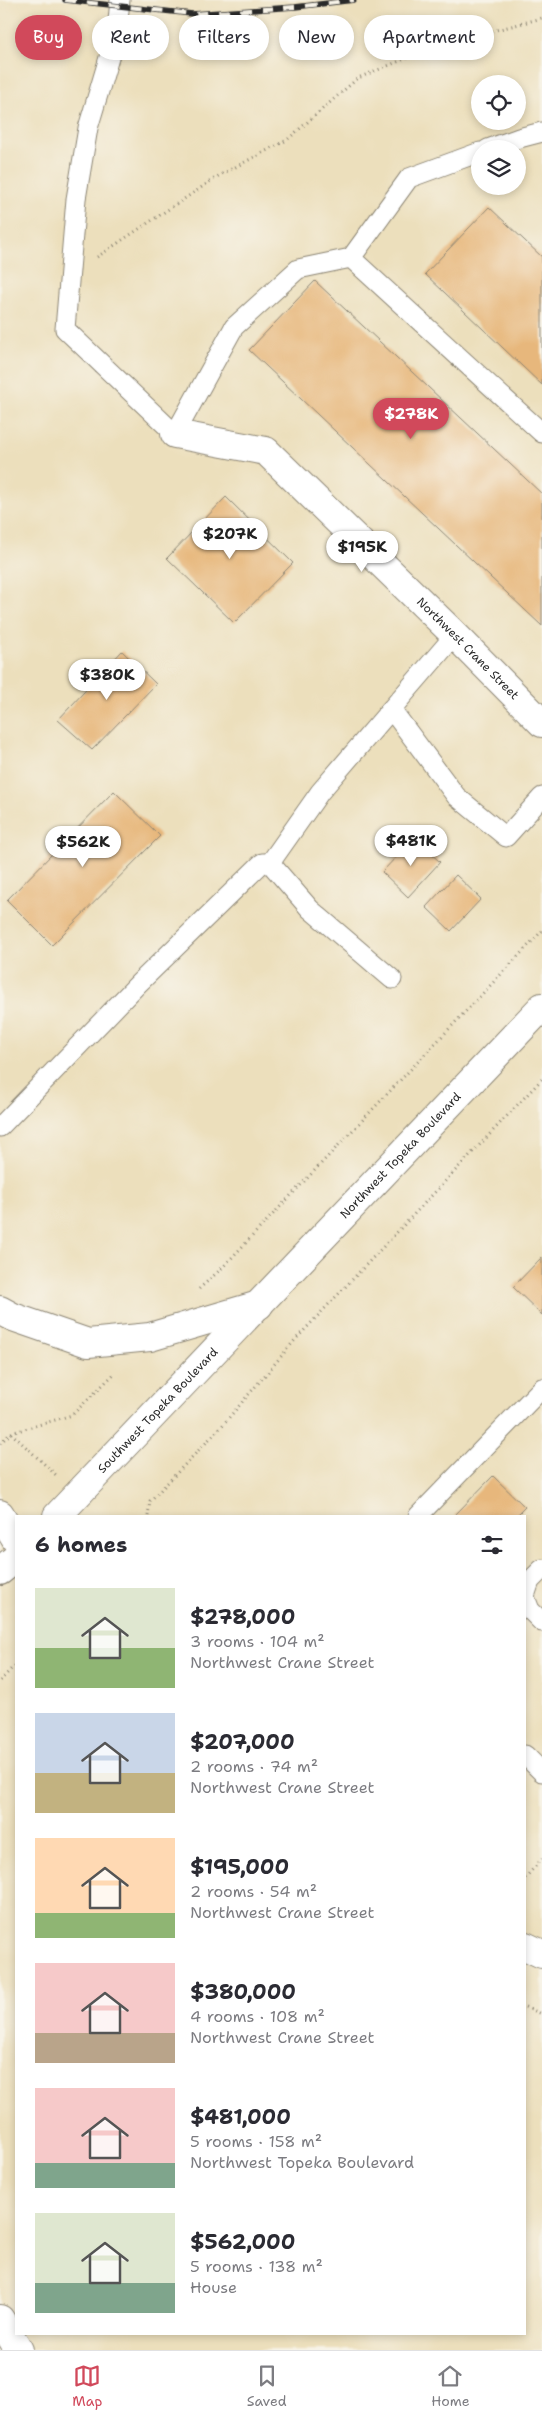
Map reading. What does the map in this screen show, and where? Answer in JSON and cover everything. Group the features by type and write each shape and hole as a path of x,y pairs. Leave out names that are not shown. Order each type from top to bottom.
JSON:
{"main road":[{"name":"Northwest Crane Street","path":"175,434 266,451 455,635 542,723"},
{"name":"Northwest Topeka Boulevard","path":"258,1305 542,1007"},
{"path":"0,1310 13,1317 88,1343 150,1337 258,1305"},
{"name":"Southwest Topeka Boulevard","path":"58,1515 258,1305"},
{"path":"0,1514 15,1538"},
{"path":"0,1572 15,1559"},
{"path":"526,1946 542,1954"},
{"path":"0,2319 19,2350"}],"lane":[{"path":"120,0 117,31 88,128 76,199 64,329 175,434 234,327 298,269 351,258 409,178 471,155"},
{"path":"513,140 542,132"},
{"path":"351,258 542,433"},
{"path":"270,863 320,792 455,635"},
{"path":"391,709 456,796 506,837 542,797"},
{"path":"0,1127 173,950 262,863 270,863 310,909 392,979"},
{"path":"419,1515 542,1388"},
{"path":"526,1594 530,1581 542,1568"},
{"path":"526,1600 530,1610 542,1622"},
{"path":"526,1757 542,1772"}],"path":[{"path":"70,276 220,175 287,140 358,78 439,46 542,18"},
{"path":"221,1270 542,931"},
{"path":"148,1515 150,1501 221,1426 295,1340 542,1079"},
{"path":"0,1681 15,1665"},
{"path":"526,1877 542,1859"},
{"path":"526,2007 542,2014"}],"building":[{"path":"489,207 542,257 542,385 425,274"},
{"path":"315,281 542,494 542,626 249,350"},
{"path":"226,497 293,563 234,623 167,558"},
{"path":"122,651 156,684 92,750 58,720"},
{"path":"114,791 160,836 52,945 7,900"},
{"path":"414,838 440,862 408,897 382,872"},
{"path":"456,875 481,899 451,931 426,907"},
{"path":"542,1257 542,1315 513,1287"},
{"path":"493,1476 525,1507 517,1515 455,1515"}],"railway":[{"path":"65,0 192,14 295,7 354,0"}]}
